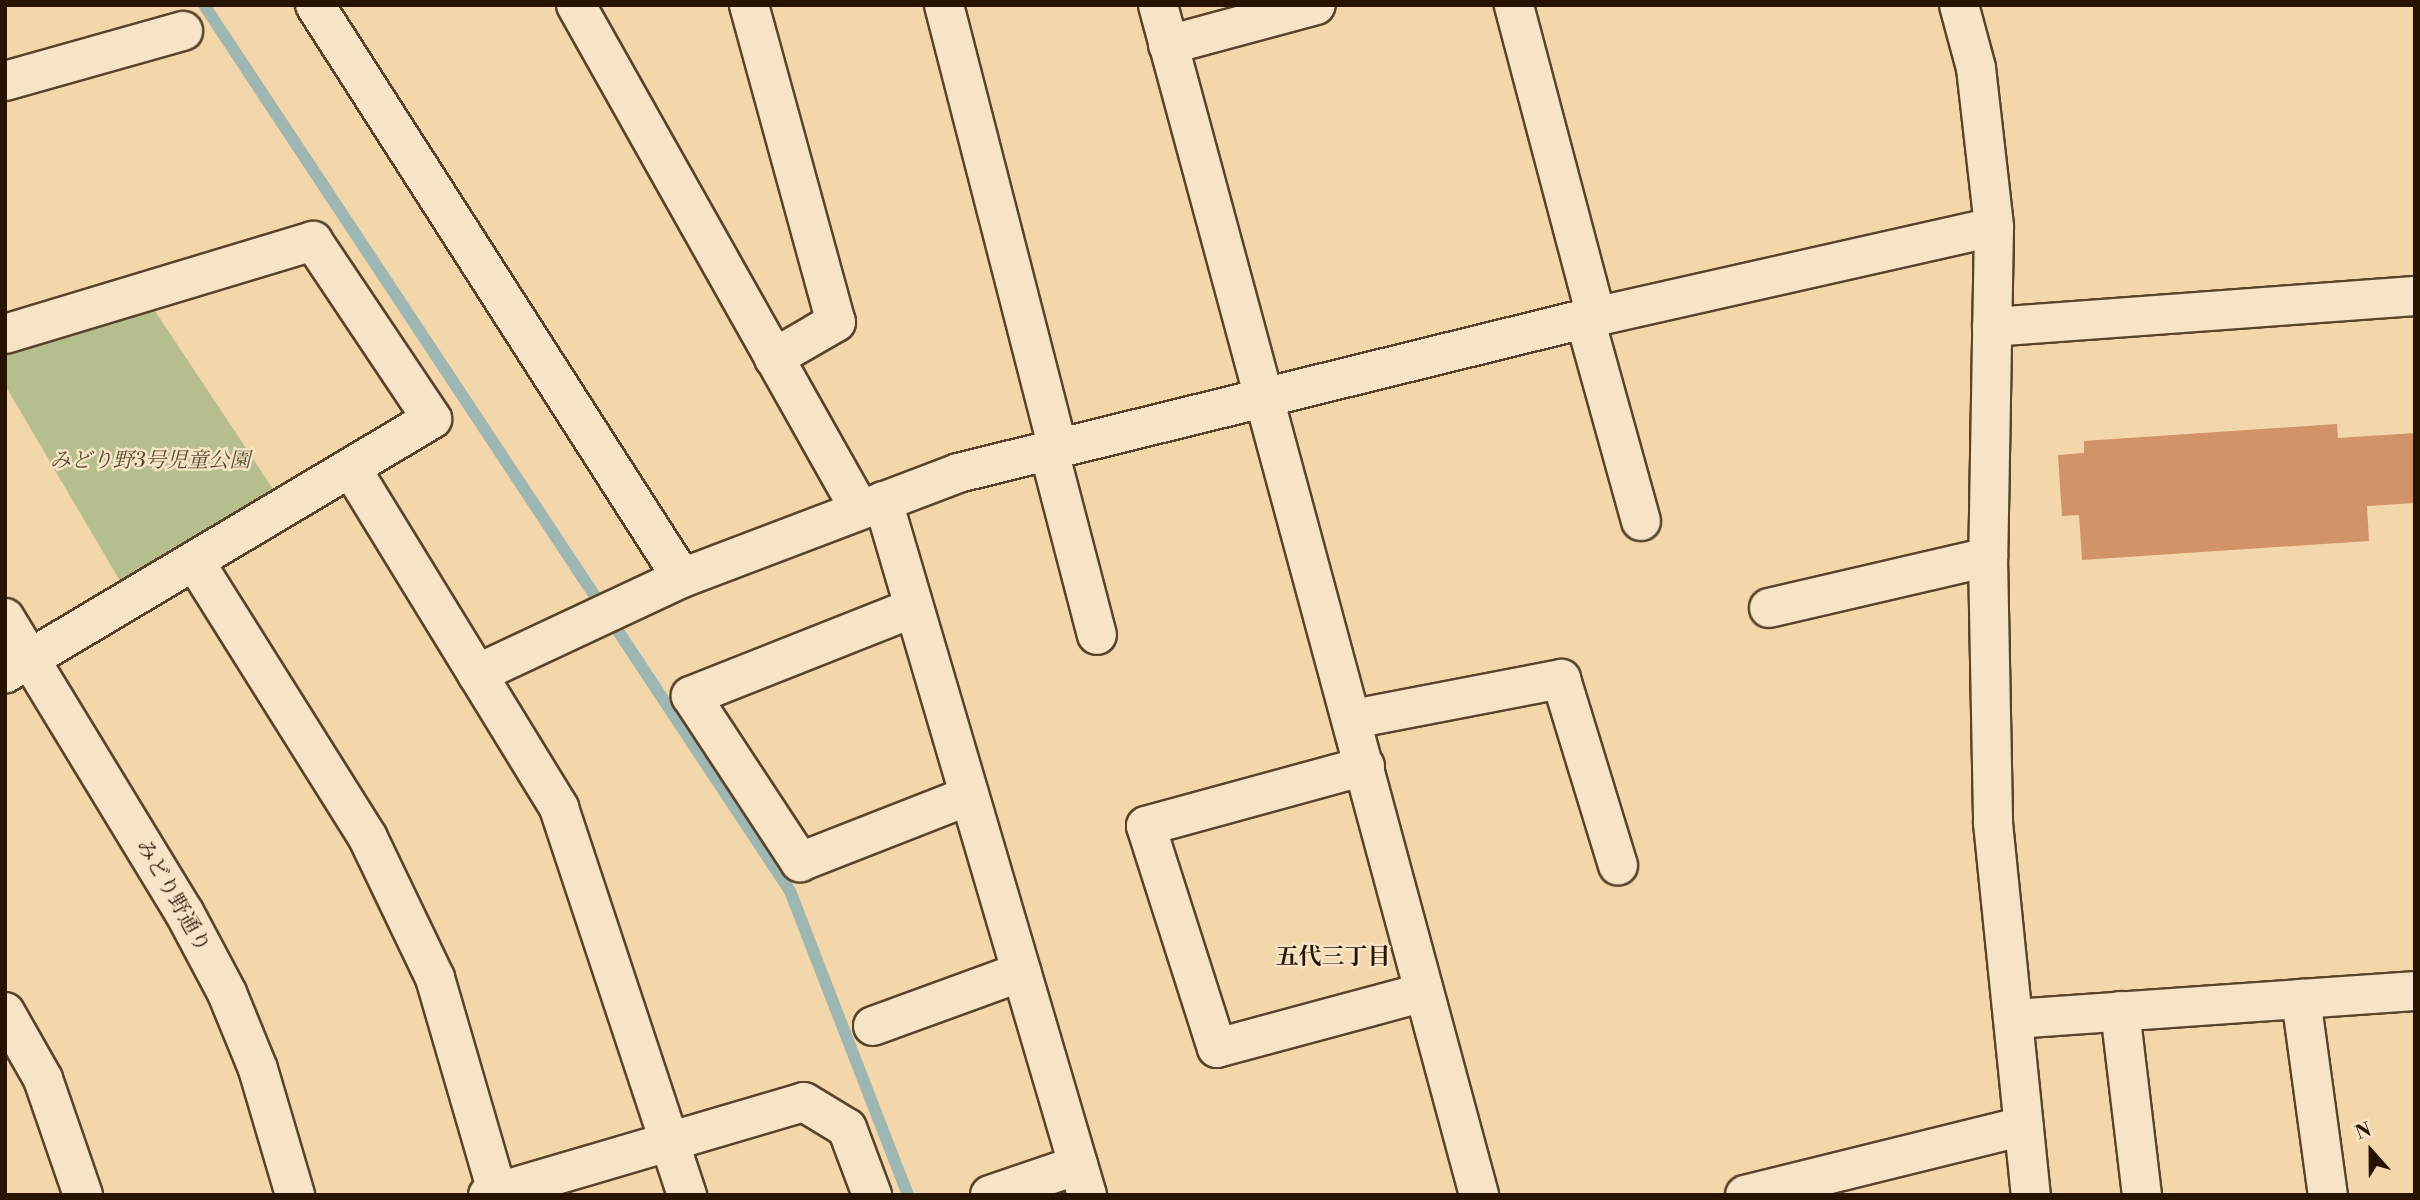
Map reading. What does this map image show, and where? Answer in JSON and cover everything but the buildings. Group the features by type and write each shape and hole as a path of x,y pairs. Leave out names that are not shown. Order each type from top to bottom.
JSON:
{"street":[{"path":"315,5 682,578"},
{"path":"576,5 774,358 871,506 912,608 1083,1180 990,1195"},
{"path":"750,5 836,322 774,358"},
{"path":"944,5 1097,635"},
{"path":"1158,5 1353,719 1423,992 1479,1195"},
{"path":"1168,45 1316,5"},
{"path":"1514,5 1596,316 1585,319"},
{"path":"1959,5 1976,68 1994,227 1988,557 1993,823 2031,1195"},
{"path":"5,81 183,31"},
{"path":"477,674 682,578 958,473 1585,319 1994,227"},
{"path":"5,334 313,241 432,419 18,667"},
{"path":"1992,327 2415,296"},
{"path":"1585,319 1642,521"},
{"path":"351,468 559,808 687,1195"},
{"path":"1769,608 1988,557"},
{"path":"195,562 368,838 435,978 495,1194 672,1144 804,1102 847,1128 872,1195"},
{"path":"912,608 691,696 800,862 968,796"},
{"name":"みどり野通り","path":"5,618 18,667 135,830 227,993 258,1069 295,1195"},
{"path":"1353,719 1561,679 1618,866"},
{"path":"1365,766 1146,827 1217,1048 1423,992"},
{"path":"873,1026 1021,972"},
{"path":"2015,1019 2415,991"},
{"path":"2301,999 2328,1195"},
{"path":"5,1012 43,1080 83,1195"},
{"path":"2120,1012 2142,1195"},
{"path":"1745,1195 2024,1126"}],"green space":[{"name":"みどり野3号児童公園","path":"155,311 273,489 120,581 5,385 5,352"}],"waterway":[{"path":"204,5 790,891 908,1195"}],"district":[{"name":"五代三丁目","path":"1333,957"}]}
